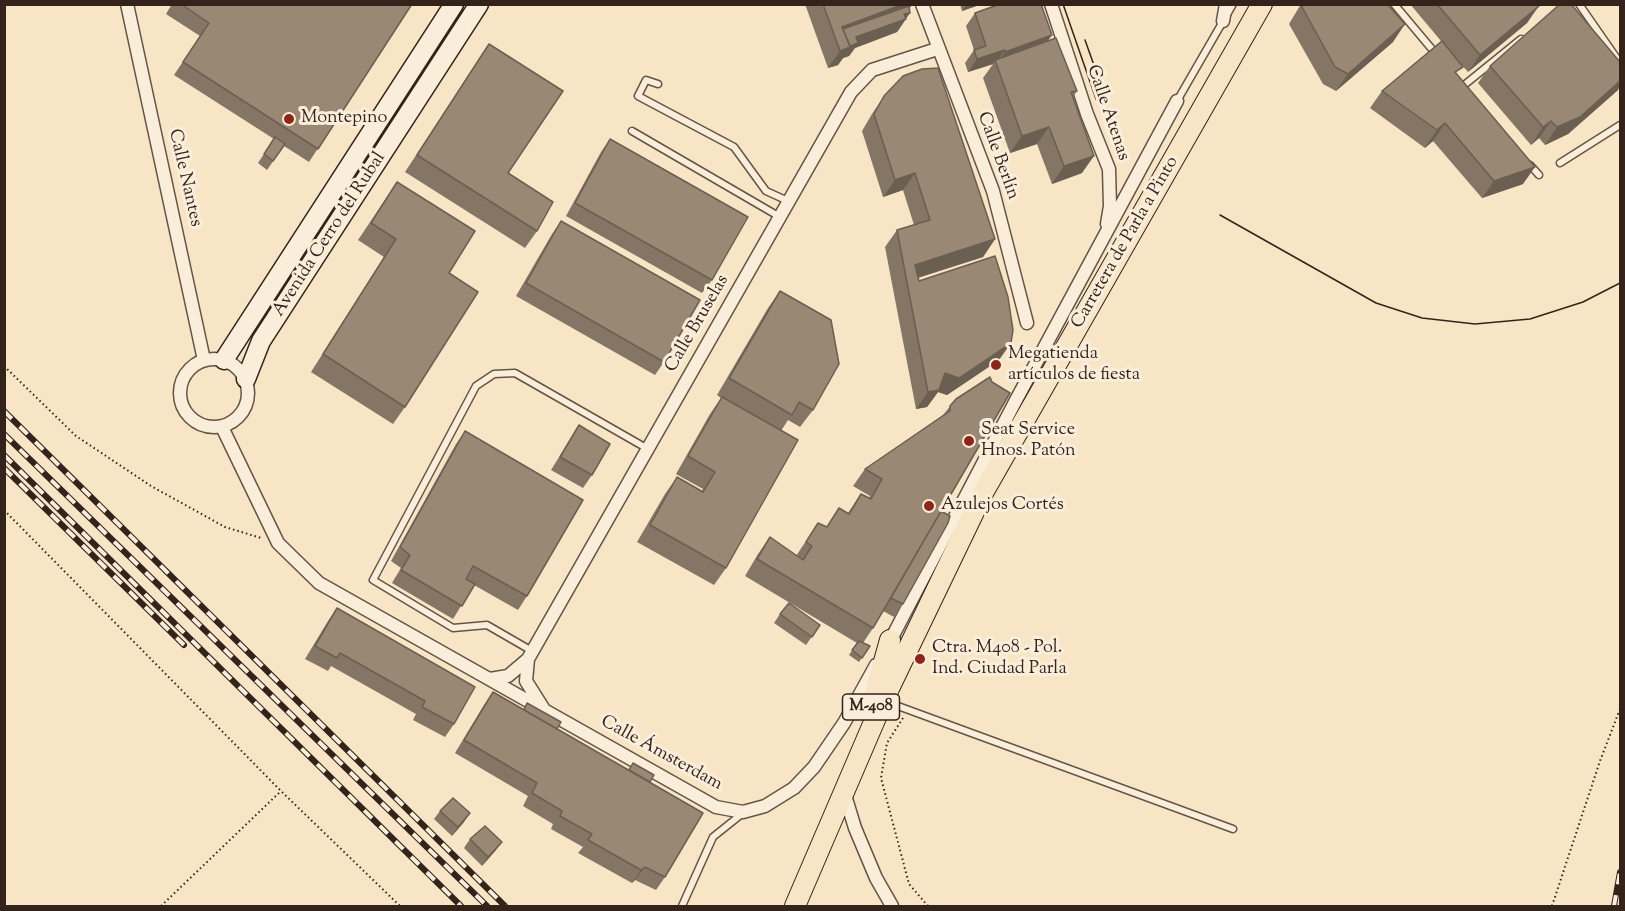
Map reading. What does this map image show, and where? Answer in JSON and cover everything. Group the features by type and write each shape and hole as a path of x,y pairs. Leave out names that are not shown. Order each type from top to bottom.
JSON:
{"main road":[{"name":"Carretera de Parla a Pinto","path":"795,906 883,701 984,491 1262,4"},
{"name":"M-408","path":"852,773 890,640"}],"street":[{"name":"Calle Nantes","path":"127,4 204,360"},
{"name":"Avenida Cerro del Rubal","path":"224,360 454,4"},
{"name":"Avenida Cerro del Rubal","path":"246,379 261,341 479,4"},
{"name":"Calle Berlín","path":"922,4 937,49 993,191 1027,323"},
{"name":"Calle Atenas","path":"1051,4 1087,114 1109,169 1110,206 1104,236"},
{"path":"1223,21 1226,4"},
{"name":"Calle Bruselas","path":"530,655 851,92 872,70 937,49"},
{"path":"743,812 765,806 794,788 814,767 844,723 1178,101"},
{"path":"204,360 224,360 237,367 246,379 249,391 247,403 237,418 222,427 198,425 182,408 179,396 185,374 204,360"},
{"name":"Calle Ámsterdam","path":"222,427 278,543 319,583 716,807 743,812"},
{"path":"490,679 508,676 530,655"},
{"path":"530,655 526,681 543,709"},
{"path":"844,792 855,828 876,878 892,906"}],"lane":[{"path":"1178,101 1233,4"},
{"path":"1394,4 1440,58"},
{"path":"1579,4 1620,63"},
{"path":"1463,86 1527,34"},
{"path":"1455,76 1471,94"},
{"path":"658,84 646,80 638,96 734,147 766,191 788,201"},
{"path":"1560,164 1620,125"},
{"path":"632,131 780,217"},
{"path":"1524,157 1539,175"},
{"path":"530,655 488,625 453,628 373,580 476,386 494,374 514,373 648,449"},
{"path":"883,701 1233,829"},
{"path":"682,906 713,837 743,812"}],"path":[{"path":"4,366 76,436 151,486 225,527 278,543"},
{"path":"4,510 281,791 400,906"},
{"path":"1552,906 1600,761 1620,709"},
{"path":"908,711 887,743 881,778 909,885 928,906"},
{"path":"161,906 281,791"}],"building":[{"name":"Montepino","path":"181,4 412,4 318,149 183,62 209,23"},
{"path":"823,4 904,4 842,27 850,47 840,51"},
{"path":"1000,4 1041,4 1052,35 1005,52 1005,50 977,59 974,50 986,46 975,13"},
{"path":"1303,4 1387,4 1405,24 1348,74 1335,67 1302,7"},
{"path":"1437,4 1538,4 1539,6 1480,55"},
{"path":"1560,4 1571,4 1620,62 1620,81 1580,117 1557,127 1551,121 1543,127 1490,66"},
{"path":"909,6 910,13 904,14 906,19 856,37 858,43 850,46 843,29"},
{"path":"1056,38 1077,91 1071,92 1094,156 1064,166 1049,127 1022,136 995,60"},
{"path":"1442,41 1463,67 1455,72 1535,167 1494,181 1445,123 1437,130 1382,91"},
{"path":"489,44 563,91 508,173 553,202 537,231 417,155"},
{"path":"938,68 995,239 915,265 919,281 995,256 1008,297 1013,330 1011,343 959,378 945,373 939,390 928,392 897,230 930,220 915,173 895,180 874,114 884,96 903,76 922,69"},
{"path":"275,137 285,144 273,161 264,154"},
{"path":"610,139 748,217 712,280 575,203"},
{"path":"397,182 475,231 449,273 478,292 405,407 323,354 396,239 371,223"},
{"path":"561,221 700,300 664,362 526,283"},
{"path":"780,291 831,320 839,364 813,410 799,402 792,415 729,378"},
{"path":"990,377 992,382 1010,393 873,628 757,559 770,537 803,560 812,546 806,542 818,523 827,527 839,508 849,514 861,494 871,499 882,479 865,469 950,411 950,406 956,399"},
{"path":"722,397 798,440 726,568 650,525 677,477 703,492 715,472 688,456"},
{"path":"579,425 610,444 592,475 560,457"},
{"path":"465,431 583,500 527,596 473,566 466,579 475,584 462,606 401,570 410,555 400,547"},
{"path":"941,511 950,516 948,523 903,604 891,598"},
{"path":"789,603 820,625 812,637 780,614"},
{"path":"337,608 475,687 454,724 422,707 425,701 340,653 337,658 315,646"},
{"path":"859,641 870,646 862,658 852,650"},
{"path":"493,692 703,813 665,877 645,867 641,870 588,840 592,834 560,816 562,811 532,793 537,783 464,740"},
{"path":"527,703 561,722 557,729 524,710"},
{"path":"633,763 654,775 650,782 629,770"},
{"path":"453,798 470,813 458,827 440,811"},
{"path":"485,826 502,842 488,857 470,839"}],"tram line":[{"path":"1063,4 1096,99"},
{"path":"1085,40 1105,96"},
{"path":"1220,215 1376,303 1422,318 1475,324 1530,319 1583,302 1620,283"}],"railway":[{"path":"4,411 505,906"},
{"path":"4,434 487,906"},
{"path":"4,455 461,906"},
{"path":"4,468 184,645"},
{"path":"1614,906 1620,872"}],"place":[{"name":"Montepino","path":"289,119"},
{"name":"Megatienda artículos de fiesta","path":"996,365"},
{"name":"Seat Service Hnos. Patón","path":"969,441"},
{"name":"Azulejos Cortés","path":"929,506"},
{"name":"Ctra. M408 - Pol. Ind. Ciudad Parla","path":"920,659"}]}
